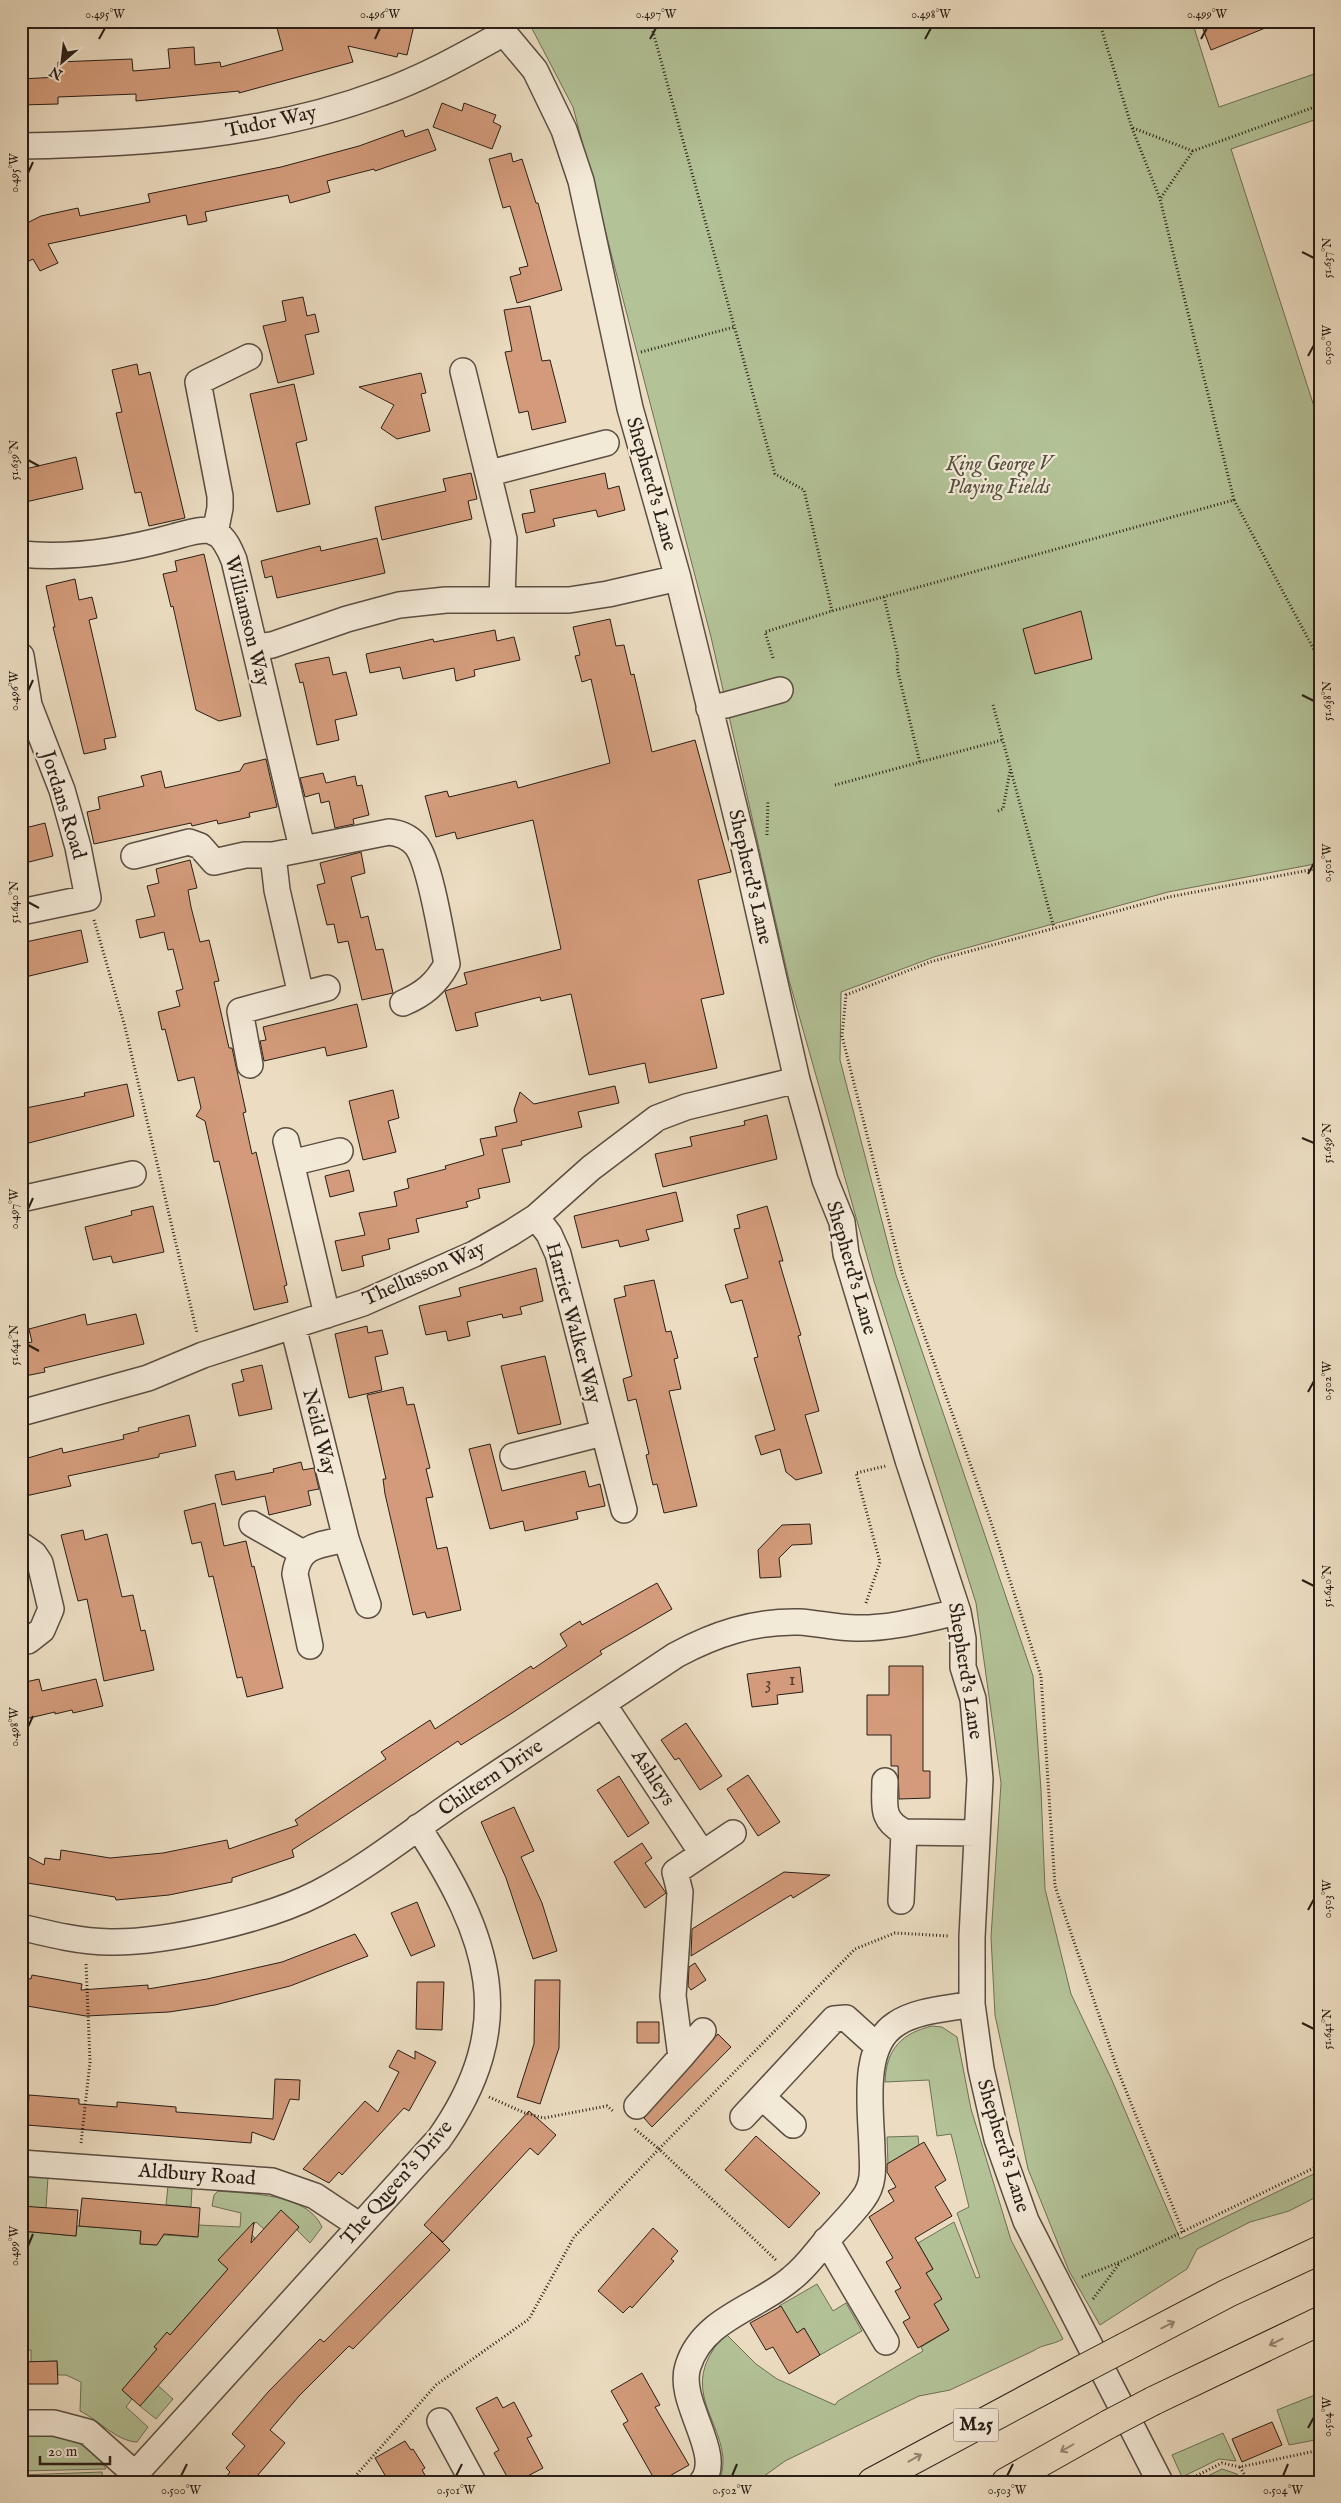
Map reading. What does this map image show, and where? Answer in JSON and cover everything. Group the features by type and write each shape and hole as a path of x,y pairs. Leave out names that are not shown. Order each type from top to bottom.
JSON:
{"highway":[{"name":"M25","path":"872,2482 1228,2293 1320,2250"},
{"path":"1006,2482 1153,2401 1320,2321"}],"street":[{"name":"Tudor Way","path":"21,146 100,145 174,139 252,128 320,112 381,94 451,63 502,27"},
{"name":"Shepherd's Lane","path":"502,27 535,70 564,130 581,181 630,408 678,578 744,847 797,1080 824,1180 842,1222 846,1254 908,1460 958,1612 963,1639 963,1667 973,1699 980,1779 972,1937 972,2004 981,2069 997,2139 1026,2221 1160,2482"},
{"path":"215,533 220,508 220,496 198,382 249,357"},
{"path":"463,371 490,473 504,539 502,599"},
{"path":"490,473 606,443"},
{"name":"Williamson Way","path":"21,554 49,557 148,544 202,531 215,533 229,547 256,647 267,704 302,848"},
{"path":"256,647 272,645 346,619 399,605 446,600 569,600 608,594 678,578"},
{"name":"Jordans Road","path":"21,656 29,705 62,790 78,847 88,898"},
{"path":"709,708 726,706 780,690"},
{"path":"134,856 189,842 200,846 214,862 245,856 273,855 389,832 399,833 416,844 421,853 436,909 447,964 436,983 423,994 403,1003"},
{"path":"273,855 277,890 301,995"},
{"path":"21,912 88,898"},
{"path":"250,1065 240,1011 327,988"},
{"name":"Thellusson Way","path":"21,1413 148,1378 203,1355 363,1303 474,1254 536,1217 592,1168 657,1118 686,1107 797,1080"},
{"path":"327,1315 288,1152 340,1151"},
{"path":"21,1199 133,1174"},
{"name":"Harriet Walker Way","path":"536,1217 549,1234 558,1254 624,1510"},
{"name":"Neild Way","path":"293,1326 346,1539 368,1606"},
{"path":"513,1456 603,1433"},
{"path":"252,1524 303,1553"},
{"path":"310,1646 295,1574 296,1565 303,1553 310,1548 346,1539"},
{"path":"21,1546 34,1554 40,1563 51,1610 42,1630 28,1641 21,1641"},
{"name":"Chiltern Drive","path":"21,1927 86,1940 109,1942 144,1940 224,1925 275,1910 317,1894 354,1872 418,1826 676,1655 704,1640 737,1628 763,1624 800,1622 857,1628 907,1623 958,1612"},
{"name":"Ashleys","path":"603,1704 702,1854"},
{"path":"885,1781 885,1814 892,1825 904,1832 977,1833"},
{"name":"The Queen's Drive","path":"132,2478 439,2139 470,2089 480,2061 485,2033 489,2003 487,1972 470,1918 441,1862 418,1826"},
{"path":"901,1901 904,1832"},
{"path":"681,2057 673,1996 680,1892 675,1872 733,1833"},
{"path":"702,2482 707,2469 708,2459 686,2392 685,2378 688,2365 698,2345 708,2333 794,2276 864,2198 873,2174 870,2076 872,2059 877,2046 895,2024 911,2017 972,2004"},
{"path":"743,2117 834,2019 846,2018 877,2046"},
{"path":"627,2114 703,2031"},
{"path":"762,2097 793,2125"},
{"name":"Aldbury Road","path":"21,2163 272,2181 315,2196 360,2226"},
{"path":"826,2240 886,2342"},
{"path":"440,2421 473,2482"},
{"path":"21,2423 54,2423 88,2432 132,2478"}],"path":[{"path":"650,21 775,474 804,490 832,611"},
{"path":"1099,21 1132,128 1160,199 1234,500 1320,661"},
{"path":"1160,199 1193,151 1320,105"},
{"path":"1132,128 1193,151"},
{"path":"618,358 734,327"},
{"path":"773,658 765,632 884,596 1234,500"},
{"path":"884,596 898,657 897,668 920,762"},
{"path":"993,705 1054,928"},
{"path":"835,784 1002,740"},
{"path":"998,812 1003,809 1010,771"},
{"path":"767,840 768,800"},
{"path":"1183,2232 1118,2071 1055,1886 1041,1676 990,1519 902,1273 842,1036 846,995 930,962 1169,897 1320,868"},
{"path":"88,898 125,1027 203,1355"},
{"path":"857,1628 880,1562 856,1473 908,1460"},
{"path":"350,2482 436,2385 529,2319 574,2238 855,1949 895,1933 972,1937"},
{"path":"78,2168 90,2062 86,1940"},
{"path":"470,2089 524,2113 544,2118 607,2106 627,2114 659,2150 794,2276"},
{"path":"1059,2287 1120,2262 1320,2164"},
{"path":"1077,2322 1120,2262"},
{"path":"1184,2482 1222,2463 1240,2467 1320,2450"},
{"path":"1240,2467 1249,2482"}],"green space":[{"name":"King George V Playing Fields","path":"528,21 1192,21 1219,107 1320,72 1320,118 1231,149 1320,425 1320,863 1168,892 934,957 841,992 840,1060 896,1275 1033,1676 1041,1790 1045,1889 1071,1994 1111,2078 1180,2239 1320,2171 1320,2195 1289,2211 1250,2222 1197,2249 1187,2269 1100,2325 1069,2271 1028,2169 995,2015 991,1937 1001,1783 976,1603 874,1281 789,980 711,637 573,107"},
{"path":"932,2026 942,2027 957,2037 971,2109 1011,2240 1063,2339 1040,2347 950,2390 919,2396 785,2461 756,2482 719,2482 723,2465 722,2450 706,2404 703,2389 703,2372 710,2355 726,2334 756,2364 777,2379 835,2405 838,2401 923,2351 921,2347 949,2330 934,2304 926,2273 933,2269 918,2243 954,2222 976,2278 980,2277 957,2213 969,2207 951,2134 937,2136 929,2080 885,2082 889,2060 898,2044 912,2033"},
{"path":"918,2136 919,2146 888,2164 887,2137"},
{"path":"27,2175 48,2177 46,2208 24,2207"},
{"path":"168,2186 192,2189 191,2207 166,2205"},
{"path":"218,2191 276,2197 291,2201 304,2207 315,2216 322,2227 310,2243 297,2230 299,2227 281,2211 264,2229 256,2222 248,2231 255,2238 254,2240 246,2233 218,2260 228,2269 170,2335 167,2332 155,2347 157,2349 122,2390 132,2399 126,2407 148,2427 137,2442 129,2441 80,2411 81,2382 66,2375 58,2375 57,2361 31,2362 31,2350 21,2350 21,2231 76,2236 77,2226 134,2230 141,2222 140,2244 156,2245 164,2235 197,2237 198,2225 240,2227 241,2213 212,2206 214,2195"},
{"path":"817,2284 833,2311 846,2303 862,2331 820,2355 804,2328 797,2333 779,2306"},
{"path":"155,2383 173,2399 156,2419 140,2406 152,2392"},
{"path":"1320,2393 1320,2439 1289,2445 1277,2410"},
{"path":"52,2433 68,2438 89,2450 106,2469 21,2471 21,2434"},
{"path":"1223,2433 1236,2461 1219,2459 1182,2477 1172,2455"},
{"path":"1222,2469 1237,2474 1243,2482 1195,2482"},
{"path":"102,2472 103,2482 21,2481 21,2475"}],"building":[{"path":"306,21 307,27 329,21 415,21 407,55 398,53 397,57 348,46 353,62 239,93 239,91 136,101 136,94 58,97 58,104 21,105 21,79 58,77 58,62 132,59 133,71 170,68 168,49 194,47 195,65 220,62 221,67 283,50 277,28"},
{"path":"1200,21 1280,21 1280,22 1211,50"},
{"path":"442,103 462,111 464,103 496,115 493,122 501,126 492,149 433,127"},
{"path":"428,129 436,150 375,171 374,169 327,181 330,192 290,203 288,195 205,212 207,221 188,225 186,215 48,244 58,263 40,271 33,259 21,265 21,226 41,216 78,208 80,216 150,202 148,194 281,167 359,146 403,130 405,137"},
{"path":"511,153 513,162 522,159 536,203 538,203 562,290 517,303 510,277 521,274 519,268 528,266 510,206 503,208 489,159"},
{"path":"303,297 307,316 315,314 319,332 305,335 314,374 278,383 263,326 286,321 282,301"},
{"path":"530,306 542,361 550,360 566,422 532,430 528,411 519,413 505,352 512,351 504,310"},
{"path":"137,364 139,375 150,372 185,518 149,526 141,492 135,493 116,413 122,412 112,370"},
{"path":"421,373 426,393 421,394 430,431 397,439 381,428 394,405 359,387"},
{"path":"294,384 307,440 296,443 310,504 277,512 250,394"},
{"path":"76,457 83,489 21,503 21,470"},
{"path":"471,473 477,499 468,501 472,519 382,540 375,507 446,491 443,479"},
{"path":"605,473 608,489 619,486 625,510 598,517 596,510 553,519 555,526 526,533 522,514 535,512 530,490"},
{"path":"377,538 385,573 277,598 272,576 265,578 261,561 320,546 321,551"},
{"path":"204,554 241,716 219,721 196,710 173,606 171,607 163,574 177,571 175,561"},
{"path":"75,579 79,600 92,597 97,618 89,620 116,737 104,739 106,749 84,754 53,627 55,627 46,586"},
{"path":"1081,611 1092,659 1035,674 1023,629"},
{"path":"610,619 616,646 624,645 631,675 634,674 652,752 695,740 731,872 698,880 724,994 701,999 717,1068 649,1083 645,1063 589,1075 571,994 541,1001 540,997 475,1013 478,1026 456,1031 445,991 467,984 464,973 561,949 533,820 457,839 455,832 436,837 425,796 447,791 449,797 516,781 518,788 610,763 591,679 582,682 575,656 580,655 573,627"},
{"path":"495,630 497,641 514,637 520,660 474,670 475,676 456,681 454,668 403,679 400,667 370,673 366,654 433,639 434,642"},
{"path":"329,657 333,675 346,672 357,715 335,720 339,740 317,745 303,682 300,683 295,664"},
{"path":"266,759 277,807 249,813 250,817 218,824 217,820 192,826 191,823 94,844 87,812 100,809 98,797 144,786 141,776 161,771 165,788 240,771 244,764"},
{"path":"323,773 326,783 355,776 357,786 362,785 369,815 353,819 354,824 335,828 329,801 321,803 319,793 305,797 300,778"},
{"path":"45,823 53,856 21,864 21,829"},
{"path":"361,852 365,873 351,877 361,918 368,916 376,950 383,949 393,993 362,1000 348,941 338,943 334,924 327,925 317,885 325,883 320,863"},
{"path":"190,860 197,888 188,890 191,907 200,942 209,940 219,981 214,982 229,1048 232,1048 246,1112 243,1113 252,1154 256,1152 287,1285 284,1286 288,1302 254,1310 219,1161 214,1162 205,1121 196,1116 201,1108 194,1077 178,1081 165,1029 162,1030 158,1012 180,1006 176,991 183,989 173,949 168,950 164,932 140,938 136,920 155,916 147,886 159,883 156,869"},
{"path":"81,930 88,962 21,978 21,943"},
{"path":"357,1004 367,1047 327,1056 325,1047 264,1061 260,1041 266,1040 263,1027"},
{"path":"127,1084 134,1116 21,1145 21,1109 85,1096 84,1093"},
{"path":"615,1086 619,1103 578,1112 582,1127 521,1141 522,1145 502,1149 510,1182 478,1189 480,1198 466,1202 468,1207 416,1219 419,1232 388,1239 390,1249 362,1256 364,1266 342,1271 335,1241 365,1235 359,1213 397,1206 394,1192 409,1188 407,1179 446,1169 445,1166 484,1155 480,1139 497,1136 495,1127 517,1122 514,1110 520,1092 534,1104"},
{"path":"393,1090 399,1118 388,1121 396,1152 363,1160 349,1101"},
{"path":"767,1115 777,1159 663,1187 655,1154 692,1146 690,1137 745,1125 744,1121"},
{"path":"349,1170 354,1191 330,1197 325,1176"},
{"path":"676,1192 683,1221 646,1230 649,1240 620,1247 618,1240 582,1248 574,1216"},
{"path":"153,1206 164,1252 113,1263 111,1256 93,1260 85,1227 132,1215 131,1211"},
{"path":"767,1206 783,1261 779,1261 801,1335 798,1336 819,1411 805,1415 822,1473 796,1480 786,1472 780,1449 761,1455 755,1436 775,1430 754,1358 758,1357 742,1300 731,1303 725,1285 748,1278 734,1229 740,1228 737,1215"},
{"path":"536,1268 543,1301 520,1307 522,1314 503,1318 502,1314 467,1322 470,1336 448,1341 446,1331 426,1335 419,1306 461,1296 459,1288"},
{"path":"654,1280 666,1332 671,1331 678,1358 674,1359 681,1389 669,1391 697,1506 664,1513 657,1484 653,1485 646,1455 649,1454 636,1399 628,1401 623,1379 632,1376 614,1299 626,1296 624,1286"},
{"path":"85,1314 87,1325 136,1314 144,1344 44,1368 45,1372 25,1376 21,1344 32,1342 29,1329"},
{"path":"367,1326 368,1333 382,1330 388,1354 375,1357 382,1390 349,1398 335,1334"},
{"path":"545,1356 561,1424 518,1434 501,1366"},
{"path":"262,1365 272,1409 239,1416 232,1384 244,1381 241,1370"},
{"path":"403,1387 407,1405 414,1404 430,1468 426,1469 433,1497 426,1498 437,1549 447,1547 461,1610 427,1618 425,1612 413,1615 385,1494 383,1479 386,1479 367,1395"},
{"path":"189,1415 196,1446 159,1454 159,1457 68,1476 71,1486 21,1497 21,1460 62,1448 63,1453 124,1439 123,1435 139,1431 138,1428"},
{"path":"490,1444 502,1491 585,1471 589,1487 600,1484 605,1506 576,1512 578,1519 525,1531 523,1521 490,1529 469,1449"},
{"path":"301,1462 303,1470 314,1468 319,1489 308,1491 311,1505 269,1515 265,1496 222,1505 215,1475 234,1471 236,1480 274,1472 273,1469"},
{"path":"215,1503 224,1546 246,1541 252,1567 254,1566 283,1688 247,1697 242,1677 237,1678 213,1576 209,1577 201,1542 192,1544 184,1511"},
{"path":"810,1524 812,1544 792,1545 779,1558 781,1577 760,1578 758,1550 782,1525"},
{"path":"83,1530 85,1540 107,1534 122,1597 133,1595 141,1631 145,1630 154,1670 104,1681 87,1599 78,1601 61,1535"},
{"path":"657,1583 672,1609 600,1651 602,1654 461,1745 458,1741 292,1850 294,1857 232,1878 232,1882 169,1895 116,1900 115,1897 21,1882 21,1853 44,1865 45,1858 60,1860 61,1850 110,1858 163,1853 227,1840 229,1849 298,1825 295,1820 386,1759 381,1752 430,1720 435,1729 531,1666 533,1669 567,1646 560,1634 580,1621 582,1625"},
{"path":"889,1666 923,1666 923,1771 930,1771 930,1798 899,1799 898,1766 891,1766 891,1735 867,1735 867,1695 889,1695"},
{"path":"800,1667 803,1692 777,1695 778,1704 752,1707 747,1674"},
{"path":"39,1679 42,1691 96,1679 103,1706 73,1713 72,1710 55,1714 55,1712 21,1720 21,1683"},
{"path":"686,1723 722,1776 700,1790 679,1758 675,1760 661,1740"},
{"path":"748,1775 780,1822 758,1836 727,1789"},
{"path":"619,1776 649,1823 628,1837 597,1790"},
{"path":"514,1807 534,1851 521,1857 542,1903 557,1951 533,1959 506,1878 481,1822"},
{"path":"642,1843 652,1858 645,1863 666,1893 645,1908 614,1862"},
{"path":"784,1872 830,1875 793,1898 791,1895 691,1956 692,1929"},
{"path":"417,1902 435,1946 411,1956 391,1913"},
{"path":"355,1934 368,1956 290,1986 215,2005 169,2012 86,2016 21,2005 21,1978 31,1979 32,1975 82,1984 81,1990 148,1985 148,1989 207,1979 282,1962"},
{"path":"695,1963 706,1980 691,1990 688,1986 689,1967"},
{"path":"535,1980 560,1980 559,2048 540,2104 517,2097 534,2044"},
{"path":"417,1982 444,1982 442,2030 416,2029"},
{"path":"637,2022 659,2022 659,2043 637,2043"},
{"path":"718,2034 731,2047 652,2127 644,2118"},
{"path":"398,2050 415,2059 415,2051 436,2062 409,2111 404,2108 342,2175 339,2172 329,2183 303,2169 365,2101 378,2112 399,2072 389,2067"},
{"path":"275,2079 300,2080 299,2100 290,2099 274,2140 252,2132 251,2143 27,2125 29,2095 79,2099 79,2104 117,2107 117,2102 176,2107 176,2112 273,2119"},
{"path":"529,2111 556,2135 538,2155 530,2148 443,2242 424,2225"},
{"path":"756,2136 820,2193 789,2228 725,2170"},
{"path":"924,2142 946,2180 935,2187 952,2216 915,2238 933,2269 926,2273 942,2299 934,2304 949,2330 918,2348 903,2322 910,2318 895,2291 901,2288 886,2262 893,2258 869,2217 894,2201 888,2191 896,2187 887,2172 887,2164"},
{"path":"82,2198 200,2208 198,2237 164,2234 157,2245 140,2244 141,2231 79,2226"},
{"path":"21,2206 78,2210 76,2236 21,2231"},
{"path":"281,2210 299,2227 140,2406 122,2390 157,2349 154,2347 167,2332 170,2335 228,2269 218,2260 254,2222 251,2243"},
{"path":"653,2228 678,2251 671,2259 674,2261 632,2308 630,2306 623,2313 598,2291"},
{"path":"432,2232 450,2250 353,2349 349,2346 299,2396 270,2430 285,2443 252,2482 222,2482 230,2472 226,2468 245,2446 232,2434 268,2392 320,2339 324,2342"},
{"path":"781,2306 797,2333 804,2328 820,2355 789,2374 773,2347 766,2350 750,2323"},
{"path":"57,2361 58,2384 21,2384 21,2362"},
{"path":"642,2373 660,2405 655,2407 689,2465 659,2482 656,2482 623,2424 628,2421 611,2391"},
{"path":"497,2397 503,2408 514,2402 532,2436 527,2438 543,2468 516,2482 510,2482 494,2453 499,2450 476,2408"},
{"path":"1272,2422 1282,2445 1242,2462 1232,2439"},
{"path":"405,2441 411,2450 413,2449 425,2468 422,2470 429,2482 389,2482 375,2458"}]}
